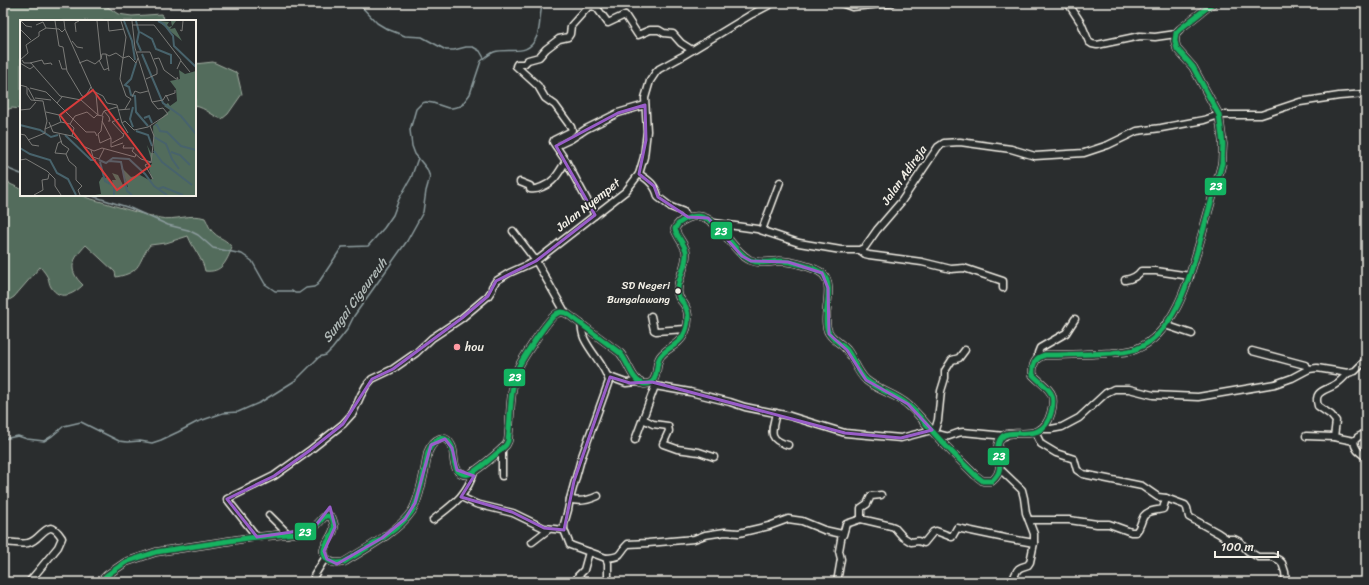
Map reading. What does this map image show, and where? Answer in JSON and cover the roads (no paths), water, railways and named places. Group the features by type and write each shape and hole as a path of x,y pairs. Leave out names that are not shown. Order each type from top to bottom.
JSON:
{"street":[{"name":"Jalan Nyempet","path":"257,537 227,499 274,476 309,451 343,424 352,413 363,390 372,379 394,369 434,337 468,314 488,296 496,281 509,273 536,261 626,191 639,174 644,157 646,140 645,98 648,86 656,72 773,3"},
{"path":"841,3 852,7 892,3"},
{"path":"1068,3 1076,15 1089,42 1092,44 1097,45 1140,36 1176,34"},
{"path":"607,376 626,382 653,384 690,392 745,407 809,421 845,433 901,438 934,433 948,436 963,432 1004,436 1035,432 1041,429 1048,422 1053,401 1049,389 1033,375 1032,366 1038,358 1045,355 1099,354 1136,349 1146,344 1165,325 1175,312 1190,276 1222,163 1223,144 1219,115 1193,67 1178,49 1175,41 1176,34 1185,23 1197,16 1213,3"},
{"path":"595,215 553,140 570,132 572,129 571,127 555,105 545,98 538,86 520,71 516,65 518,63 524,64 528,60 538,58 556,41 568,37 571,26 590,6 595,6 608,23 625,15 639,35 652,29 672,34 681,43 692,50"},
{"path":"1219,115 1261,115 1300,102 1339,96 1366,94"},
{"path":"556,146 618,113 645,105"},
{"name":"Jalan Adireja","path":"860,250 865,247 877,230 901,202 938,147 944,143 960,142 1011,149 1035,156 1084,153 1108,145 1136,131 1204,120 1219,115"},
{"path":"520,182 530,186 530,189 533,190 548,185 554,180 566,161"},
{"path":"639,174 654,186 658,197 669,206 685,213 684,220"},
{"path":"762,230 780,182"},
{"path":"635,440 655,379 657,363 665,352 678,342 686,329 688,321 687,310 678,294 679,284 686,260 686,251 676,229 677,225 692,216 708,218 742,256 760,262 788,262 814,269 822,274 826,279 828,288 827,329 829,334 847,350 866,380 908,404 922,417 934,433 979,479 988,482 995,478 1000,468 998,450 1000,439 1004,436"},
{"path":"714,223 724,223 762,230 799,243 841,250 860,250 869,255 922,262 951,269 967,268 1003,281 1003,288"},
{"path":"513,231 536,261 565,312 625,358 630,371 640,382"},
{"path":"1125,280 1132,279 1139,275 1141,271 1152,270 1190,276"},
{"path":"104,579 126,562 156,552 257,537 305,532 313,529 325,516 332,518 334,526 324,551 327,559 337,564 344,562 382,538 405,519 413,510 428,452 431,445 435,441 444,439 449,442 452,448 455,465 459,472 465,474 474,472 502,449 508,441 512,388 516,372 553,315 565,312"},
{"path":"651,316 654,330 656,331 686,329"},
{"path":"1038,358 1040,348 1066,333 1075,319"},
{"path":"581,324 584,338 607,376 608,381 581,459 564,524 564,530 570,545 606,558 620,556 628,544 694,538 725,532 740,533 769,526 788,519 802,521 824,530 843,535"},
{"path":"1165,325 1192,334"},
{"path":"934,433 938,420 945,371 952,360 959,358 965,350"},
{"path":"1252,351 1305,365 1309,370"},
{"path":"1041,429 1062,427 1079,418 1106,393 1114,388 1129,389 1153,395 1198,397 1275,384 1317,368 1348,373 1355,371 1366,360"},
{"path":"1334,437 1336,421 1332,415 1318,406 1317,397 1320,392 1336,385 1348,373"},
{"path":"775,414 772,431 774,438 777,442 788,445"},
{"path":"643,419 653,424 668,426 669,431 663,444 677,449 699,452 714,457"},
{"path":"1035,432 1041,444 1056,453 1074,459 1077,470 1083,474 1142,486 1158,497 1166,498 1185,505 1189,517 1214,530 1227,539 1240,542 1253,555 1258,557 1273,557 1279,560 1286,572 1286,582"},
{"path":"1354,441 1366,433"},
{"path":"1306,436 1334,437 1354,441"},
{"path":"1354,441 1358,452 1366,457"},
{"path":"502,449 502,476"},
{"path":"1000,468 1022,490 1034,534 1034,543 1030,562 1028,565 1020,566 1018,568 1012,582"},
{"path":"433,520 461,497 468,487 474,472"},
{"path":"861,519 862,506 867,504 871,496 881,495"},
{"path":"570,499 575,501 589,500 598,496"},
{"path":"461,497 476,504 513,513 540,527 564,530"},
{"path":"1029,520 1069,520 1109,524 1131,532 1136,532 1141,525 1142,518 1155,509 1163,509 1166,498"},
{"path":"269,515 288,534"},
{"path":"837,582 841,559 839,551 846,524 861,519 894,527 903,537 913,542 918,541 924,543 936,531 952,537 957,528 1034,543"},
{"path":"3,542 32,542 48,528 52,528 59,533 62,538 58,547 28,582"},
{"path":"532,542 549,529"},
{"path":"576,582 578,576 584,570 589,552"},
{"path":"606,558 608,563 608,582"},
{"path":"314,576 324,560 327,559"}],"waterway":[{"path":"358,3 377,23 387,29 405,36 422,37 446,50 473,47 480,51 484,58"},
{"name":"Sungai Cigeureuh","path":"3,439 18,436 27,439 44,441 64,426 81,422 119,441 140,441 152,443 197,422 223,413 238,412 261,402 296,380 319,357 326,355 347,330 354,316 407,241 423,212 430,177 427,169 415,154 412,146 410,130 416,109 422,103 426,102 448,108 461,106 470,94 481,61 494,52 524,49 533,43 537,36 543,3"},
{"path":"92,196 130,208 168,225 188,230 198,235 213,248 242,254 252,261 265,284 275,291 292,291 299,293 306,288 317,285 342,247 368,246 384,228 393,215 399,199 411,178 418,158"},
{"path":"3,164 11,170 20,174"}],"place":[{"name":"SD Negeri Bungalawang","path":"678,291"},
{"name":"hou","path":"457,347"}]}
